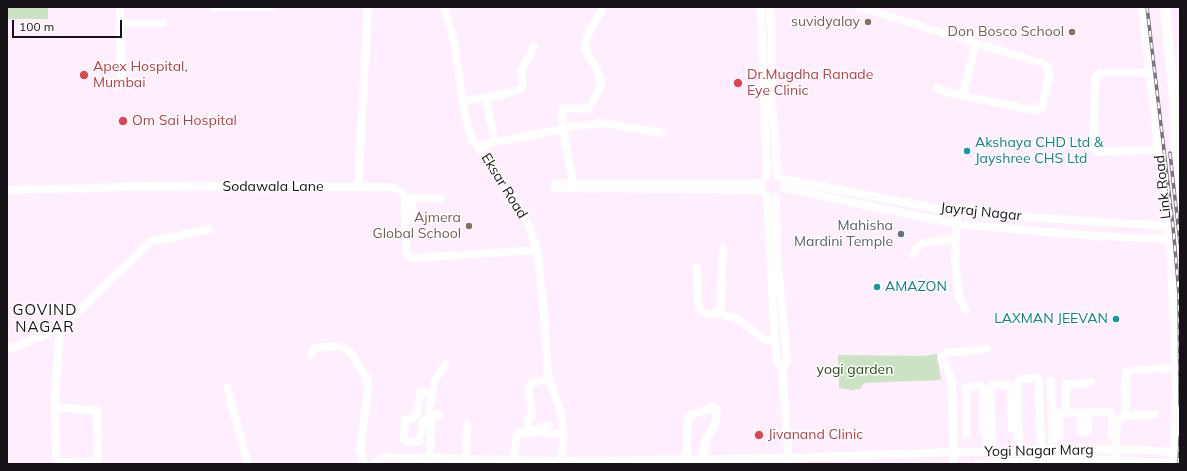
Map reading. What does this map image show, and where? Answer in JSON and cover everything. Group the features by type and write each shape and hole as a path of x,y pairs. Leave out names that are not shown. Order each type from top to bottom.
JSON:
{"main road":[{"name":"Link Road","path":"1143,7 1148,40 1150,73 1168,226 1173,288 1178,452 1174,464"},
{"name":"Link Road","path":"1165,7 1177,97 1176,168 1180,202"}],"street":[{"path":"120,7 121,76"},
{"path":"215,7 273,7"},
{"path":"358,187 368,7"},
{"name":"Eksar Road","path":"444,7 455,46 464,110 472,141 478,146 512,195 529,226 537,250 549,378 562,417 563,434 561,462"},
{"path":"573,183 563,128 562,108 589,109 601,86 597,68 588,57 585,49 587,37 603,7"},
{"path":"761,7 762,40 767,76 768,107 765,135 768,176"},
{"path":"767,76 772,40 770,7"},
{"path":"859,7 976,42 1045,65 1048,69 1049,76 1040,109 1033,110 949,93 937,88"},
{"path":"120,23 163,23"},
{"path":"762,40 772,40"},
{"path":"963,96 976,42"},
{"path":"463,101 501,95 520,89 523,84 521,71 534,47"},
{"path":"1150,73 1102,73 1097,75 1095,78 1093,146 1095,150 1099,152 1159,150"},
{"path":"486,98 495,142"},
{"path":"768,107 775,135 779,177 784,188 783,192 776,197"},
{"path":"478,146 563,128 603,122 662,133"},
{"path":"765,135 775,135"},
{"path":"779,177 768,176 763,180 787,361 782,369"},
{"name":"Jayraj Nagar","path":"779,177 935,208 1010,216 1168,226 1180,233"},
{"path":"585,186 573,183 555,186 585,186 726,186 764,189 776,197"},
{"name":"Sodawala Lane","path":"7,190 140,186 393,187 408,198"},
{"name":"Jayraj Nagar","path":"784,188 956,224 1093,236 1169,239 1180,236"},
{"path":"776,197 774,258 775,343 777,362 782,369 788,461"},
{"path":"441,198 408,198 409,215 406,252 408,256 414,258 537,250"},
{"path":"958,210 955,259 959,297 966,311"},
{"path":"7,348 17,346 60,329 150,242 209,229"},
{"path":"913,256 916,249 923,243 956,238"},
{"path":"720,314 723,248"},
{"path":"697,267 699,307 702,311 707,314 720,314 736,319 752,329 762,338 775,343"},
{"path":"56,407 97,411 98,461 57,461 56,407 60,329"},
{"path":"311,354 314,348 341,346 350,351 367,379 368,389 360,450 363,461 372,464"},
{"path":"954,464 952,380 941,359 946,353 987,349"},
{"path":"430,461 431,426 435,414 433,386 436,378 446,364"},
{"path":"1114,450 1118,422 1124,416 1126,406 1125,380 1127,372 1132,370 1176,368"},
{"path":"549,378 530,384 528,391 532,414 526,421 529,430 531,431 549,425"},
{"path":"1019,452 1018,382 1021,379 1036,378 1039,381 1048,461"},
{"path":"1046,449 1051,413 1051,380"},
{"path":"1059,436 1059,417 1064,413 1067,384 1091,383"},
{"path":"989,452 990,387 993,385 1009,385 1011,387 1012,429"},
{"path":"966,435 966,388 968,386 980,386 983,389 983,431 987,437 989,452"},
{"path":"227,387 248,464"},
{"path":"421,392 430,394 429,417 423,422 422,425 419,442 404,440 405,420 413,418 417,413 421,392"},
{"path":"687,459 687,423 689,416 713,407 716,408 717,412 715,425 706,439 702,461"},
{"path":"1051,413 1110,412 1112,415 1114,460"},
{"path":"1124,416 1155,415"},
{"path":"953,420 966,420"},
{"path":"466,458 467,424"},
{"path":"422,425 431,426"},
{"path":"514,461 517,434 519,432 563,434"},
{"name":"Yogi Nagar Marg","path":"372,464 383,458 430,461 466,458 561,462 658,462 687,459 702,461 827,460 953,452 1019,452 1046,449 1178,452"},
{"name":"Yogi Nagar Marg","path":"978,464 1114,460 1178,464"}],"green space":[{"path":"7,7 48,7 48,19 7,19"},
{"name":"yogi garden","path":"937,354 941,380 864,383 860,389 852,390 839,388 838,355 923,356"}],"railway":[{"path":"1147,7 1173,226 1179,294 1180,405"},
{"path":"1170,153 1180,243"},
{"path":"1179,464 1180,437"}],"place":[{"name":"suvidyalay","path":"868,22"},
{"name":"Don Bosco School","path":"1072,32"},
{"name":"Apex Hospital, Mumbai","path":"84,75"},
{"name":"Dr.Mugdha Ranade Eye Clinic","path":"738,83"},
{"name":"Om Sai Hospital","path":"123,121"},
{"name":"Akshaya CHD Ltd & Jayshree CHS Ltd","path":"967,151"},
{"name":"Ajmera Global School","path":"469,226"},
{"name":"Mahisha Mardini Temple","path":"901,234"},
{"name":"AMAZON","path":"877,287"},
{"name":"LAXMAN JEEVAN","path":"1116,319"},
{"name":"Jivanand Clinic","path":"759,435"}],"district":[{"name":"GOVIND NAGAR","path":"45,318"}]}
